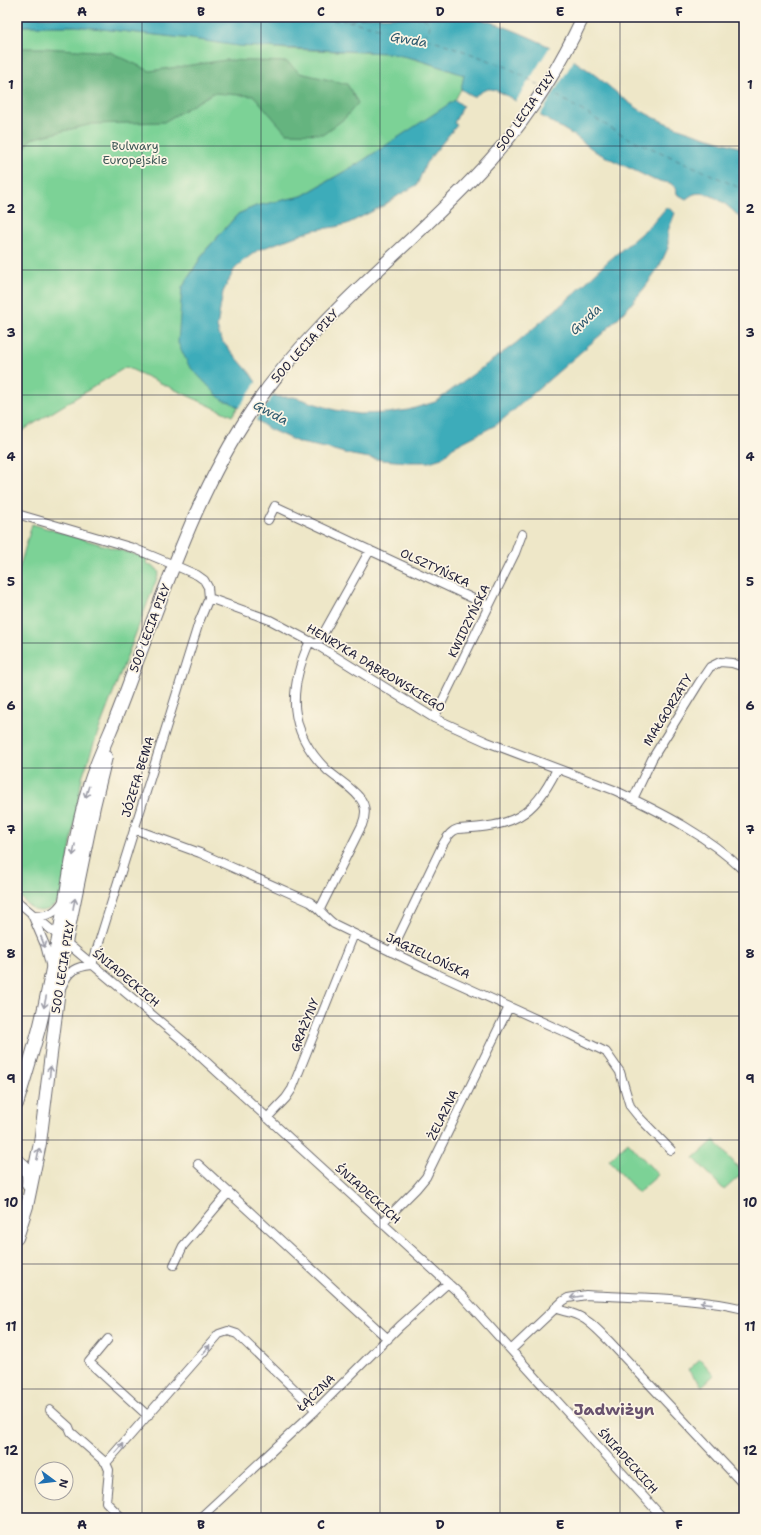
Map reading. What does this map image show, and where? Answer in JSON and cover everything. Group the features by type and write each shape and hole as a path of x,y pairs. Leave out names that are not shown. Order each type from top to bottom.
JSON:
{"street":[{"name":"500 LECIA PIŁY","path":"17,1238 27,1206 37,1163 44,1120 56,1011 65,897 84,804 98,758 111,730 174,565 210,482 238,431 254,407 279,373 304,344 349,298 470,181 506,142 549,80 569,46 583,17"},
{"name":"OLSZTYŃSKA","path":"268,520 276,506 490,606"},
{"path":"17,514 133,548 197,575 204,580 208,587 209,598"},
{"name":"KWIDZYŃSKA","path":"434,718 490,606 515,553 522,534"},
{"path":"320,909 362,825 366,813 365,806 360,797 328,771 307,746 299,725 295,705 295,685 298,670 313,643 370,550"},
{"name":"HENRYKA DĄBROWSKIEGO","path":"209,598 270,620 313,643 434,718 487,742 614,790 667,816 718,848 744,872"},
{"name":"JÓZEFA BEMA","path":"92,965 199,622 209,598"},
{"name":"MAŁGORZATY","path":"633,799 652,759 699,682 710,667 720,662 732,663 744,668"},
{"name":"500 LECIA PIŁY","path":"17,1104 40,1024 51,971 62,939 111,730"},
{"path":"391,952 443,844 450,833 458,829 497,825 516,818 540,799 557,769"},
{"name":"JAGIELLOŃSKA","path":"134,829 215,859 310,902 320,909 328,920 354,934 606,1052 620,1072 630,1106 671,1150"},
{"path":"31,914 42,916 51,914 61,905 65,897"},
{"name":"ŚNIADECKICH","path":"17,901 189,1046 470,1304 663,1518"},
{"name":"ŚNIADECKICH","path":"31,914 45,945 51,971"},
{"name":"GRAŻYNY","path":"267,1118 286,1098 292,1089 354,934"},
{"path":"56,1011 62,988 68,974 76,968 92,965"},
{"name":"ŻELAZNA","path":"382,1223 426,1177 510,1007"},
{"name":"500 LECIA PIŁY","path":"17,1161 23,1164 28,1171 27,1206"},
{"path":"198,1164 388,1339"},
{"path":"174,1265 183,1246 230,1192"},
{"name":"ŁĄCZNA","path":"200,1518 316,1410 400,1326 448,1283"},
{"path":"512,1350 555,1308 568,1298 586,1295 698,1302 728,1305 744,1309"},
{"path":"555,1308 584,1319 599,1331 744,1486"},
{"path":"106,1463 220,1334 228,1331 237,1334 316,1410"},
{"path":"108,1339 89,1362 148,1416"},
{"path":"50,1410 106,1463 109,1470 106,1502 122,1518"}],"green space":[{"name":"Bulwary Europejskie","path":"17,26 75,26 286,49 388,53 402,55 465,75 461,89 455,100 438,112 359,163 302,196 256,206 238,214 205,251 182,288 181,307 222,400 230,402 238,407 232,416 126,367 17,434"},
{"path":"17,48 110,52 150,71 226,60 287,62 300,73 347,84 358,103 345,118 324,134 286,133 254,96 213,93 164,122 92,124 31,139 17,161"},
{"path":"32,524 147,558 146,563 157,569 159,573 82,778 63,893 61,898 54,906 50,909 40,911 35,910 26,904 17,893 17,576"},
{"path":"714,1140 743,1173 724,1190 694,1158"},
{"path":"628,1142 658,1175 638,1193 609,1160"},
{"path":"700,1359 714,1375 702,1386 688,1370"}],"water":[{"name":"Gwda","path":"17,17 473,17 489,21 534,39 563,54 591,72 632,105 658,120 744,149 744,222 715,197 701,193 694,194 686,199 677,194 676,188 670,183 654,180 596,152 575,136 504,94 488,89 473,97 461,89 464,75 416,59 388,53 238,46 192,39 75,26 17,26"},
{"name":"Gwda","path":"455,100 463,106 454,123 457,125 426,163 417,185 383,206 347,224 313,230 258,250 234,270 223,292 217,327 221,340 250,373 259,387 278,397 294,397 335,410 359,414 387,413 408,410 435,402 516,343 574,294 606,263 652,224 667,207 675,213 668,231 668,248 660,265 646,286 627,309 604,332 496,425 453,447 442,458 429,462 382,460 300,443 269,429 230,402 222,400 189,366 178,343 182,288 205,251 238,214 256,206 302,196 359,163"}],"pier":[{"path":"551,45 574,60 539,117 515,103"},
{"path":"257,381 260,386 275,393 255,421 238,409"}],"ferry route":[{"path":"279,17 348,21 370,17"},
{"path":"414,36 422,36 428,33 429,24 421,17"},
{"path":"348,21 439,42 507,67 539,85"},
{"path":"549,91 626,137 744,190"}],"district":[{"name":"Jadwiżyn","path":"614,1409"}]}
